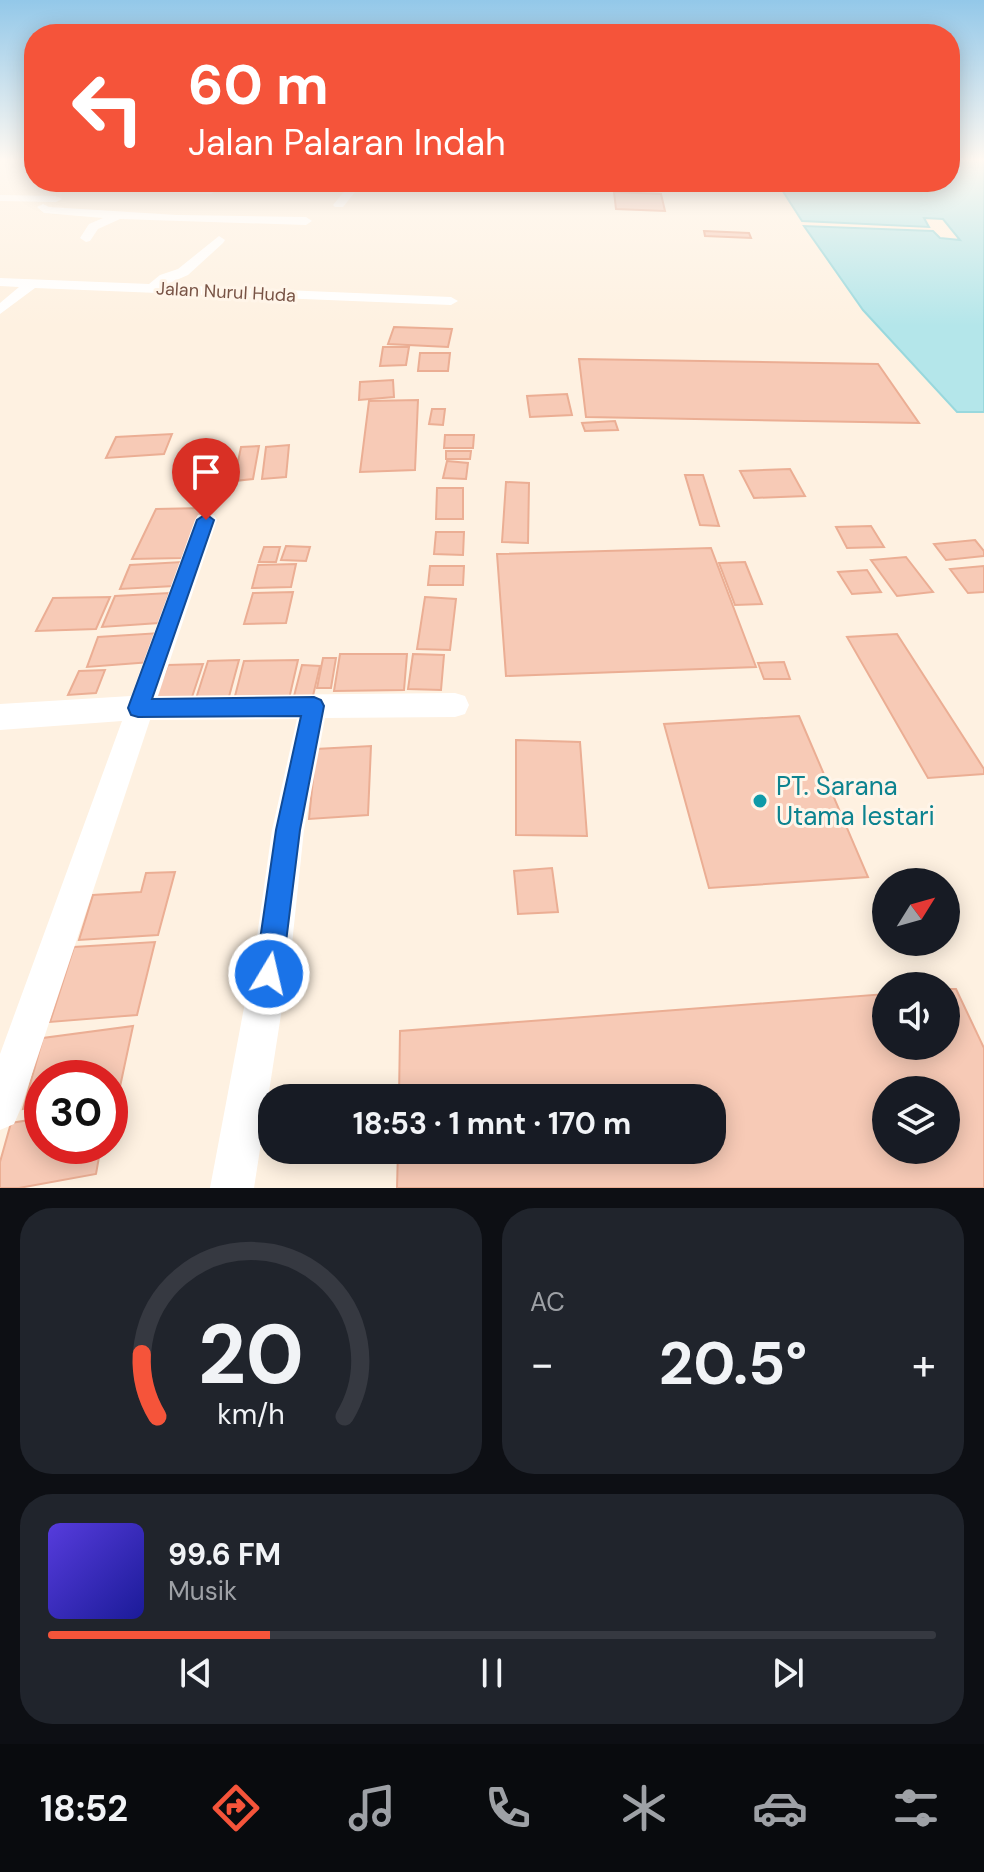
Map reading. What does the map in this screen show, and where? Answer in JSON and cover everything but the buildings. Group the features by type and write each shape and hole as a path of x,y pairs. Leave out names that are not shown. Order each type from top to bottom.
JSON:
{"street":[{"path":"112,214 306,221"},
{"path":"177,219 182,214"},
{"path":"86,238 93,227 118,215"},
{"path":"153,289 165,278 183,272 219,240"},
{"name":"Jalan Nurul Huda","path":"0,282 451,301"},
{"path":"0,310 31,284"},
{"path":"0,1110 206,520"},
{"path":"0,717 138,708 455,705"},
{"path":"232,1188 274,944 288,830 314,706"}],"water":[{"path":"798,214 984,214 984,412 957,412 863,310 804,226 933,231 940,238 960,240 943,219 924,218 929,227 802,221"}],"place":[{"name":"PT. Sarana Utama lestari","path":"760,801"}],"route":[{"path":"206,520 138,708 314,706 288,830 269,974"}]}
